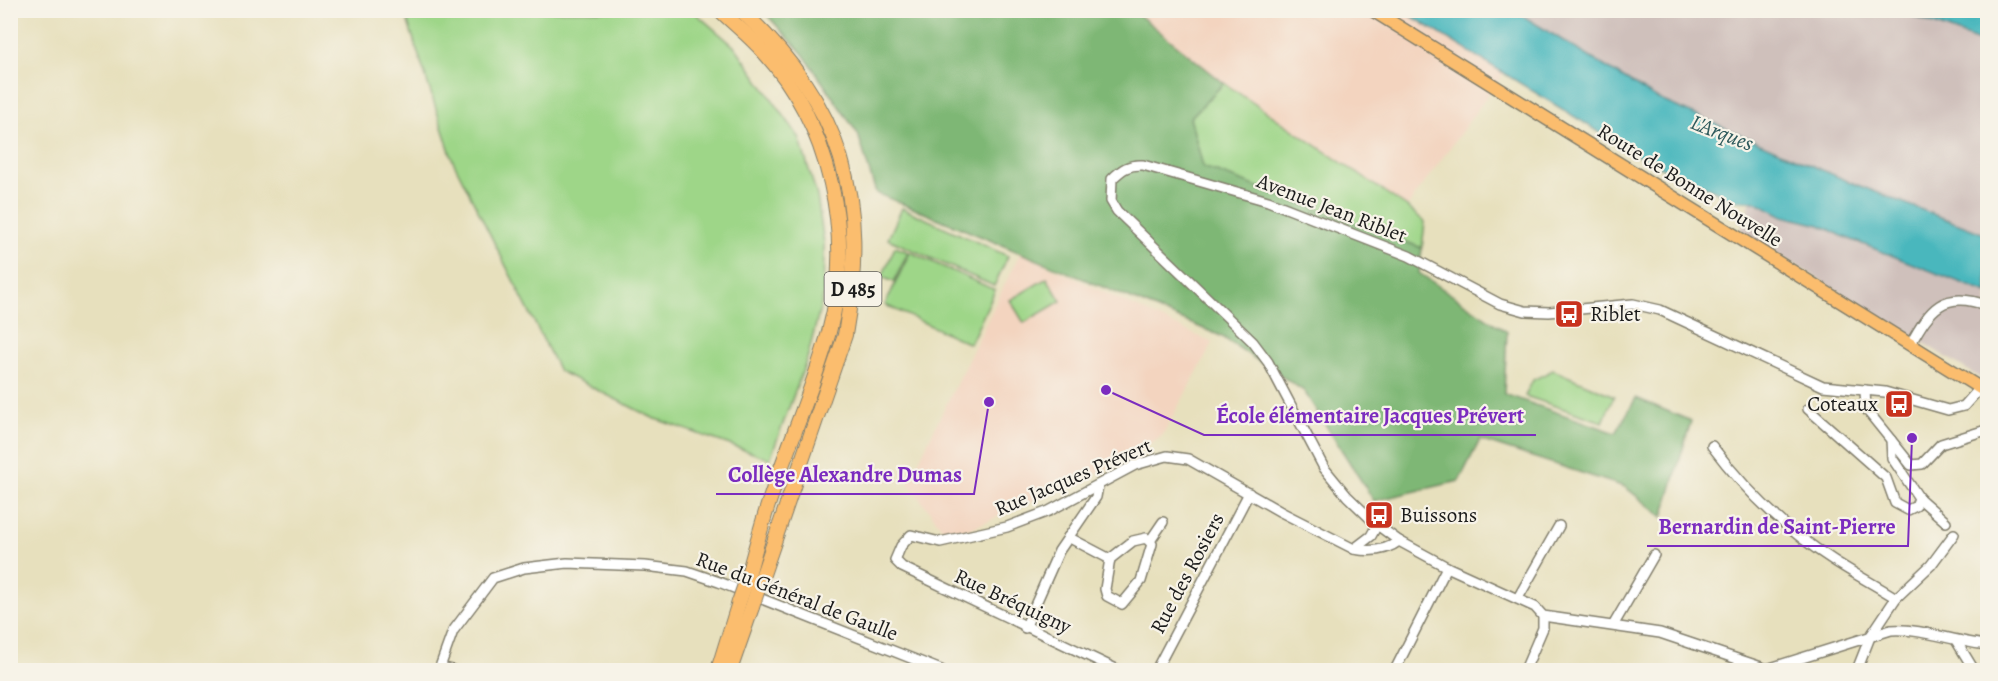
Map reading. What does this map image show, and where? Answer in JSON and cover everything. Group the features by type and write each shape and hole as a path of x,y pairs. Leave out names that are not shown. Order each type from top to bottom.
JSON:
{"highway":[{"name":"D 485","path":"720,10 763,51 790,86 813,129 837,208 836,291 829,330 770,499 753,584"},
{"name":"D 485","path":"718,670 753,584 845,335 852,292 855,248 848,185 827,121 802,78 773,40 741,10"},
{"name":"D 485","path":"730,670 745,604"}],"main road":[{"name":"Route de Bonne Nouvelle","path":"1372,10 1984,391"}],"street":[{"name":"Avenue Jean Riblet","path":"1543,616 1535,607 1518,598 1447,567 1399,541 1377,525 1347,496 1324,468 1268,362 1253,342 1118,211 1111,201 1112,179 1120,170 1132,164 1143,165 1269,201 1409,256 1500,304 1525,310 1549,312 1616,304 1633,304 1660,309 1824,386 1895,394 1948,410 1964,406 1984,391"},
{"path":"1910,345 1927,316 1942,302 1972,300 1988,306"},
{"path":"1865,390 1866,409 1911,465 1922,464 1941,444 1983,431 1988,433"},
{"path":"1808,409 1886,477 1895,503 1908,510 1916,506 1919,498"},
{"path":"1891,440 1892,458 1919,498 1946,522"},
{"path":"1712,446 1750,492 1804,539 1896,598"},
{"name":"Rue Jacques Prévert","path":"895,560 901,546 911,536 940,542 1007,527 1049,511 1135,465 1167,456 1188,459 1354,549 1366,552 1390,548 1399,541"},
{"path":"1025,628 1041,586 1068,537 1096,497 1098,486"},
{"name":"Rue des Rosiers","path":"1156,670 1249,493"},
{"path":"1150,541 1163,522"},
{"path":"1354,549 1371,536 1377,525"},
{"path":"1518,598 1559,526"},
{"path":"1857,670 1870,638 1896,598 1931,566 1954,534"},
{"path":"1068,537 1110,559"},
{"path":"1146,538 1152,544 1148,565 1141,580 1122,604 1107,596 1105,589 1110,559 1133,541 1146,538"},
{"path":"1614,624 1654,555"},
{"name":"Rue Bréquigny","path":"895,560 921,577 1118,670"},
{"name":"Rue du Général de Gaulle","path":"438,669 453,631 493,578 524,568 567,563 645,566 687,571 941,670"},
{"path":"1395,670 1447,567"},
{"path":"1525,670 1543,628 1543,616 1614,624 1683,639 1767,669 1891,630 1906,629 1957,642 1988,645"},
{"path":"1957,642 1974,670"},
{"path":"438,669 453,670"}],"shaded area":[{"path":"1134,11 1403,11 1504,73 1407,207 1224,83"},
{"path":"1515,11 1900,11 1987,44 1987,235 1850,182 1656,98"},
{"path":"1751,200 1783,216 1826,227 1842,236 1987,293 1987,382 1740,231"},
{"path":"1020,253 1213,343 1162,436 1105,470 967,530 944,530 908,483"}],"green space":[{"path":"769,10 1134,11 1224,83 1190,118 1203,167 1422,248 1419,273 1507,332 1504,394 1616,433 1636,398 1691,421 1663,517 1625,487 1480,440 1459,481 1374,501 1304,391 1221,336 876,193 858,134 803,54 767,15"},
{"path":"385,11 693,11 736,48 799,137 817,196 824,243 823,297 807,359 770,459 653,418 559,371 453,161 406,16"},
{"path":"1224,83 1407,207 1425,222 1422,248 1203,167 1190,118"},
{"path":"902,208 1008,256 994,286 888,239"},
{"path":"895,247 908,252 894,282 882,277"},
{"path":"910,252 995,290 970,344 885,305"},
{"path":"1047,278 1061,301 1024,323 1010,300"},
{"path":"1553,370 1614,396 1603,422 1525,396 1533,380"}],"water":[{"name":"L'Arques","path":"1403,11 1515,11 1656,98 1850,182 1987,235 1987,293 1842,236 1820,225 1783,216 1755,201 1728,200 1716,191 1643,159"},
{"path":"1900,11 1987,11 1987,44"}],"place":[{"name":"Riblet","path":"1569,314"},
{"name":"École élémentaire Jacques Prévert","path":"1106,390"},
{"name":"Collège Alexandre Dumas","path":"989,402"},
{"name":"Coteaux","path":"1899,404"},
{"name":"Bernardin de Saint-Pierre","path":"1912,438"},
{"name":"Buissons","path":"1379,515"}]}
